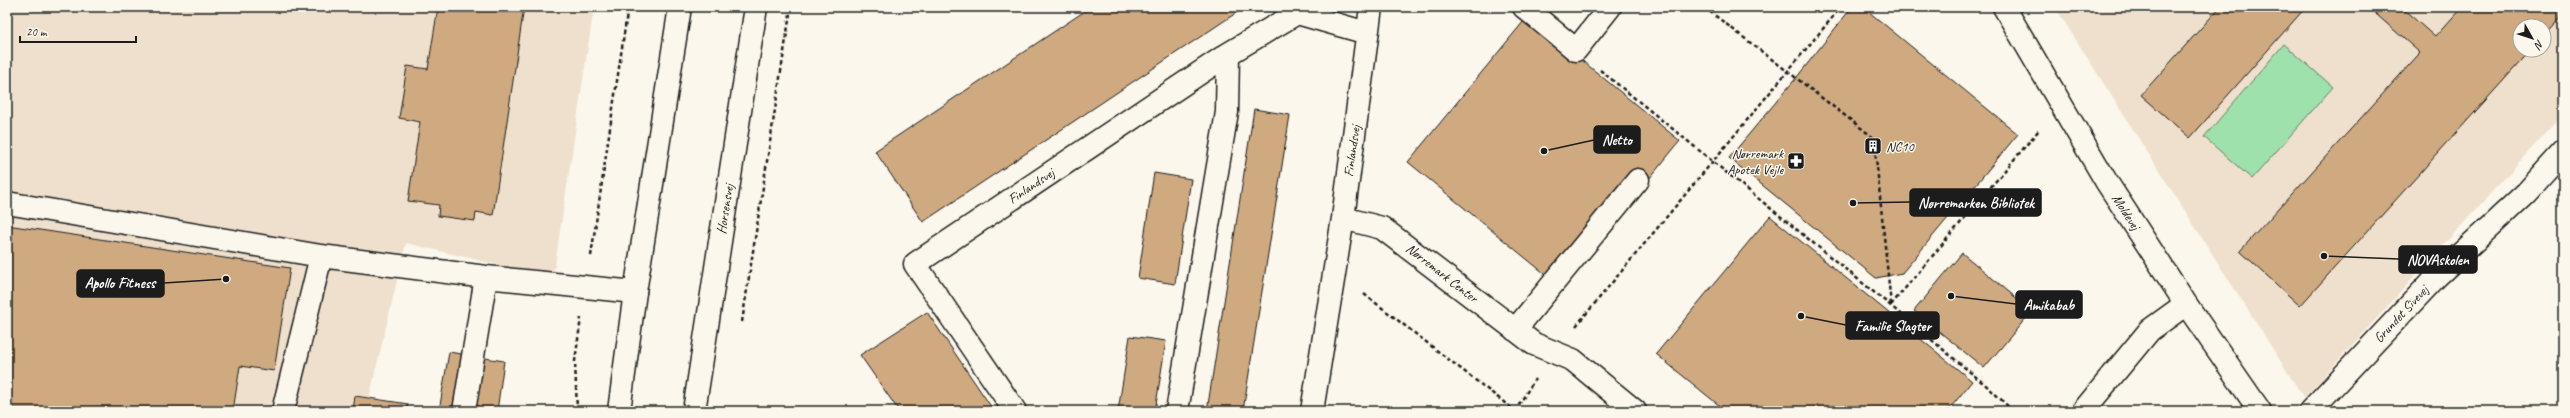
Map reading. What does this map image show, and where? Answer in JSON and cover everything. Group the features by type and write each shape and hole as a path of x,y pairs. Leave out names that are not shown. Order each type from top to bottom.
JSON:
{"street":[{"path":"619,411 635,292 680,7"},
{"name":"Horsensvej","path":"694,411 756,7"},
{"name":"Finlandsvej","path":"1312,411 1342,218 1371,7"},
{"path":"1524,7 1576,50 1610,7"},
{"name":"Moldevej","path":"2004,7 2062,103 2106,181 2186,304 2260,411"},
{"name":"Finlandsvej","path":"1015,411 916,264 1294,10 1367,33"},
{"path":"1177,411 1227,112 1228,54"},
{"name":"Grundet Sivevej","path":"2310,411 2437,276 2526,193 2563,152"},
{"path":"1515,330 1638,180"},
{"path":"7,203 321,256 486,277 635,292"},
{"name":"Nørremark Center","path":"1342,218 1382,228 1534,344 1573,360 1635,411"},
{"path":"283,411 321,256"},
{"path":"464,411 486,277"},
{"path":"2083,411 2150,330 2186,304"}],"path":[{"path":"577,411 575,361 628,7"},
{"path":"742,326 791,7"},
{"path":"1704,7 1788,70 1874,138 1891,306"},
{"path":"1334,272 1514,410 1555,352 1715,161 1788,70 1842,7"},
{"path":"1576,50 1715,161 1891,306 1988,387 2013,411"},
{"path":"1891,306 2062,103"}],"shaded area":[{"path":"7,7 594,7 553,278 406,243 366,411 7,411"},
{"path":"2055,7 2563,7 2563,114 2304,398"}],"green space":[{"path":"2284,44 2333,87 2252,179 2204,137"}],"building":[{"path":"438,7 524,7 493,215 476,212 475,221 438,216 439,205 408,201 420,122 399,118 407,66 428,69"},
{"path":"1091,7 1245,7 923,222 875,151"},
{"name":"NC10","path":"1852,7 1863,7 2018,134 1902,273 1876,278 1729,158 1797,77"},
{"path":"2220,7 2306,7 2190,138 2141,95"},
{"path":"2368,7 2401,7 2435,37 2462,7 2563,7 2563,15 2552,27 2552,18 2512,18 2512,58 2524,58 2300,306 2240,251 2420,53"},
{"path":"1528,16 1680,141 1561,287 1408,162"},
{"path":"1254,109 1290,115 1243,411 1207,411"},
{"path":"1154,173 1191,179 1175,284 1138,278"},
{"path":"1770,216 1972,381 1948,411 1726,411 1656,354"},
{"path":"7,225 290,268 274,371 240,366 233,411 7,411"},
{"path":"1962,253 2032,311 1984,368 1914,311"},
{"path":"927,312 994,411 899,411 860,355"},
{"path":"1130,336 1166,341 1155,411 1118,411"},
{"path":"449,352 504,361 497,411 439,411"},
{"path":"355,396 408,404 406,411 353,411"}],"place":[{"name":"NC10","path":"1873,146"},
{"name":"Netto","path":"1544,151"},
{"name":"Nørremark Apotek Vejle","path":"1796,161"},
{"name":"Nørremarken Bibliotek","path":"1853,203"},
{"name":"NOVAskolen","path":"2324,256"},
{"name":"Apollo Fitness","path":"226,279"},
{"name":"Amikabab","path":"1951,296"},
{"name":"Familie Slagter","path":"1801,316"}]}
